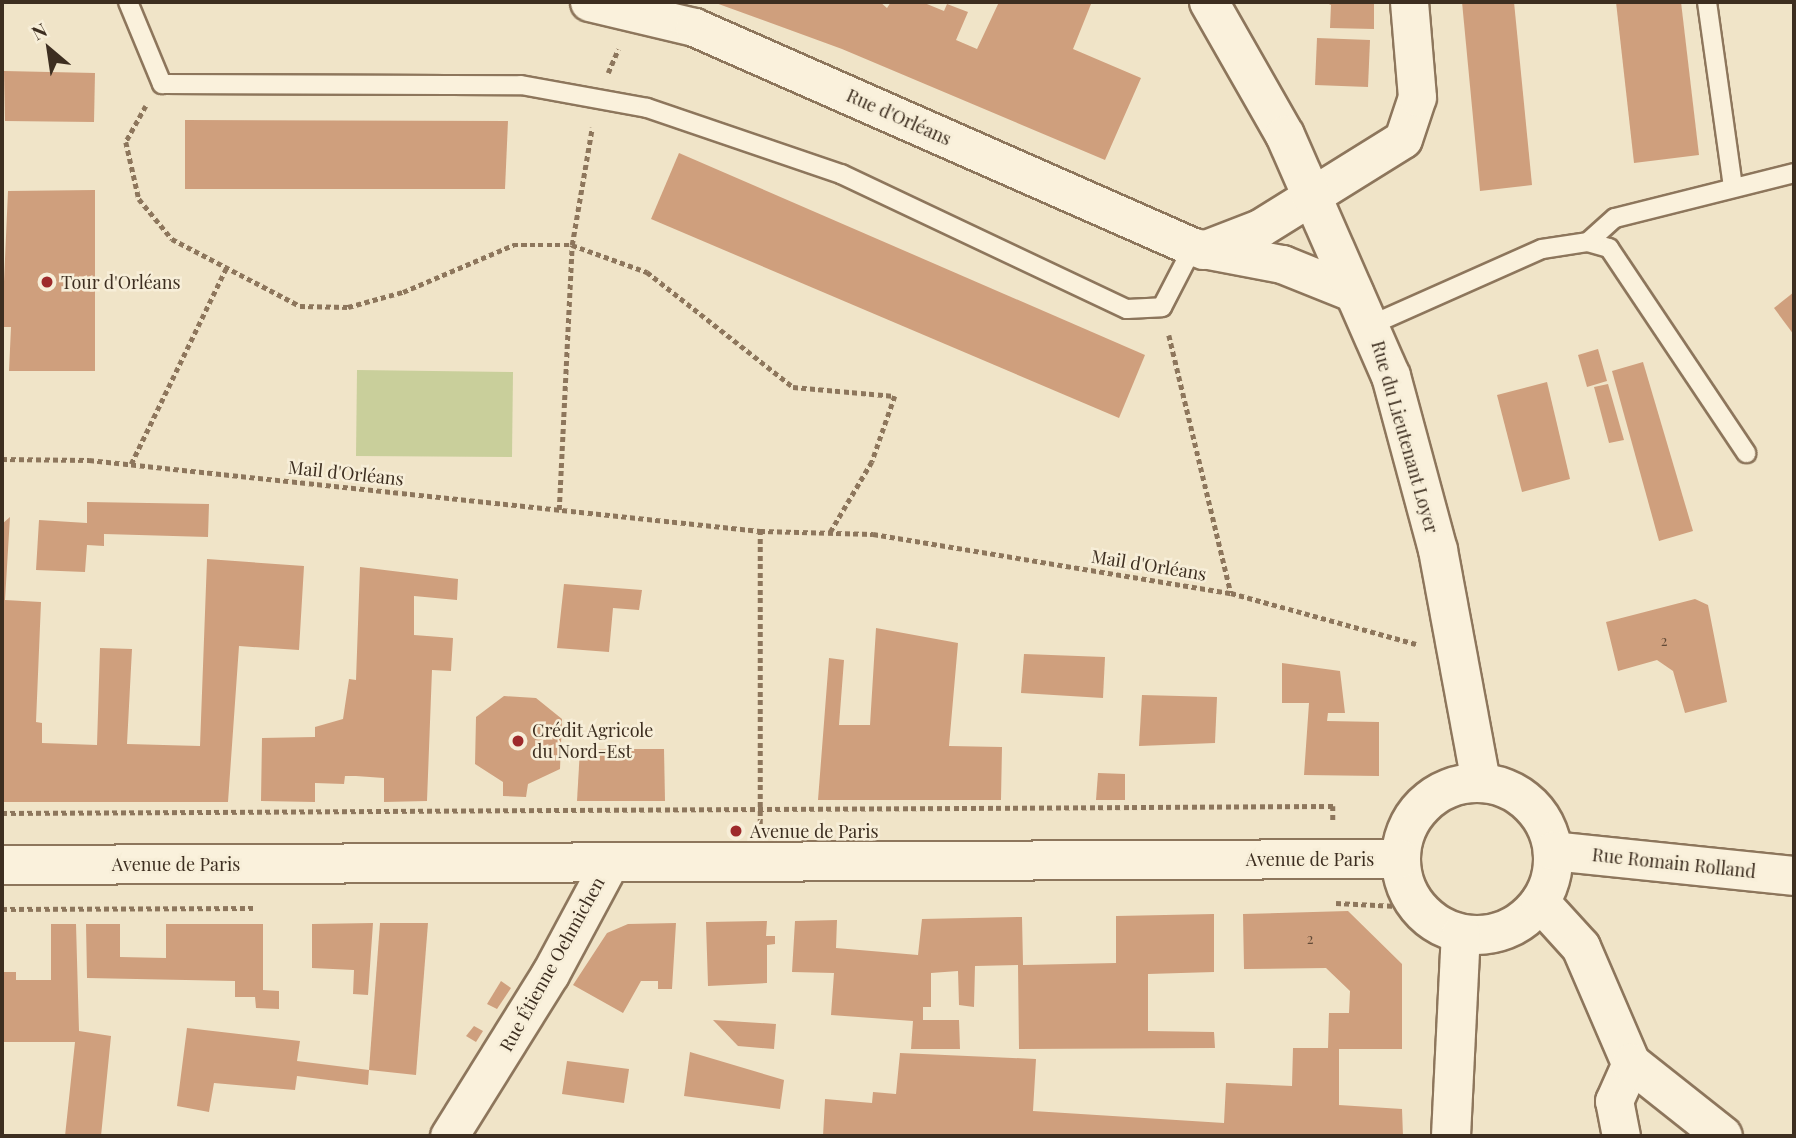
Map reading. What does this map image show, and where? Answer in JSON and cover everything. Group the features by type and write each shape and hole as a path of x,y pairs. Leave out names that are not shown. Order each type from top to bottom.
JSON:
{"main road":[{"name":"Rue du Lieutenant Loyer","path":"1209,2 1285,135 1363,309 1438,550 1480,782"},
{"path":"1480,782 1528,802 1553,851 1541,902 1506,930 1461,934 1417,907 1400,859 1414,814 1432,797 1480,782"},
{"name":"Rue Romain Rolland","path":"1553,851 1794,876"},
{"name":"Avenue de Paris","path":"2,865 1400,859"},
{"path":"1541,902 1581,947 1631,1063 1723,1136"},
{"path":"1451,1136 1452,1017 1461,934"}],"street":[{"name":"Rue d'Orléans","path":"589,2 694,27 1198,249 1282,264 1363,309"},
{"path":"1198,249 1312,199 1403,139 1418,97 1409,2"},
{"name":"Rue Étienne Oehmichen","path":"449,1136 550,974 610,862"},
{"path":"1621,1136 1614,1101 1631,1063"}],"lane":[{"path":"128,2 162,84 520,85 647,108 841,174 1127,309 1162,307 1198,249"},
{"path":"1707,2 1733,186"},
{"path":"1588,242 1615,218 1733,186 1794,173"},
{"path":"1363,309 1542,249 1588,242 1609,248 1746,453"}],"path":[{"path":"559,510 572,244 597,99 633,12"},
{"path":"162,84 126,142 139,199 172,239 300,306 348,307 403,292 513,245 572,244 647,272 793,387 895,396 872,462 830,533"},
{"path":"131,464 226,268"},
{"path":"1162,307 1231,593"},
{"name":"Mail d'Orléans","path":"2,459 131,464 760,531 873,534 1231,593 1458,656"},
{"path":"757,861 762,810 760,531"},
{"path":"2,813 1333,806 1334,859"}],"green space":[{"path":"357,370 513,372 512,457 356,456"}],"building":[{"path":"713,2 880,2 887,8 891,2 922,2 944,11 947,4 968,12 956,40 977,49 999,2 1085,2 1091,4 1073,49 1141,78 1105,160 842,49"},
{"path":"1324,2 1374,2 1374,29 1330,28 1331,5"},
{"path":"1462,2 1514,2 1532,185 1480,191"},
{"path":"1616,2 1681,2 1699,155 1634,163"},
{"path":"1317,38 1370,40 1368,87 1315,85"},
{"path":"4,71 95,73 94,122 5,121"},
{"path":"185,120 508,121 505,189 185,189"},
{"path":"679,153 1145,355 1119,418 651,219"},
{"name":"Tour d'Orléans","path":"95,190 95,371 9,371 11,327 2,327 8,191"},
{"path":"1794,292 1794,335 1774,308"},
{"path":"1598,349 1607,381 1587,387 1578,355"},
{"path":"1643,362 1693,531 1659,541 1612,371"},
{"path":"1547,382 1570,479 1522,492 1497,395"},
{"path":"1608,384 1624,440 1609,443 1594,387"},
{"path":"87,502 209,504 208,537 104,534 104,546 87,545 85,572 36,570 39,520 87,523"},
{"path":"10,517 5,600 41,602 36,722 42,723 42,743 97,745 100,648 132,649 127,744 200,746 207,559 304,566 299,650 239,646 228,802 2,802 2,524"},
{"path":"360,567 458,579 457,600 414,596 414,635 453,638 451,671 432,670 427,801 384,802 384,778 345,776 344,784 315,783 315,802 261,801 262,738 315,737 315,727 343,719 349,679 356,680"},
{"path":"564,584 642,590 639,610 613,608 609,652 557,648"},
{"path":"1695,599 1708,605 1727,702 1685,713 1673,671 1657,660 1618,671 1606,622"},
{"path":"876,628 958,643 949,746 1002,747 1001,800 818,800 829,658 844,660 839,725 870,725"},
{"path":"1024,654 1105,657 1103,698 1021,693"},
{"path":"1282,663 1340,671 1345,713 1328,713 1327,721 1379,722 1379,776 1304,775 1309,703 1282,703"},
{"path":"1142,695 1217,697 1215,743 1139,746"},
{"name":"Crédit Agricole du Nord-Est","path":"504,696 536,698 562,719 560,769 528,784 526,797 503,796 503,782 475,764 476,717"},
{"path":"580,749 664,749 665,801 577,801"},
{"path":"1098,773 1125,774 1125,800 1096,800"},
{"path":"1348,911 1402,964 1402,1049 1339,1049 1339,1105 1402,1109 1403,1136 823,1136 825,1099 872,1103 873,1092 896,1094 900,1053 1036,1059 1033,1111 1224,1123 1226,1083 1292,1086 1293,1048 1328,1048 1329,1013 1349,1013 1350,991 1326,968 1244,969 1243,914"},
{"path":"1214,914 1214,972 1148,974 1148,1031 1214,1032 1215,1048 1019,1049 1018,965 975,966 974,1007 959,1005 958,971 931,973 931,1007 923,1007 923,1020 959,1020 960,1049 911,1049 913,1021 831,1015 834,973 792,972 795,921 837,920 836,948 918,955 922,919 1022,917 1023,965 1116,963 1116,916"},
{"path":"767,921 766,936 775,936 775,944 767,945 767,983 708,986 706,922"},
{"path":"373,923 368,995 353,994 354,970 312,968 312,924"},
{"path":"380,923 428,923 416,1075 369,1070"},
{"path":"676,923 672,989 658,989 658,981 641,981 623,1013 573,985 607,933 628,924"},
{"path":"51,924 76,924 79,1031 111,1036 101,1136 65,1136 75,1042 2,1042 2,972 16,972 16,980 51,980"},
{"path":"86,924 120,924 120,957 166,958 166,924 263,924 263,990 279,991 279,1009 256,1008 255,997 235,997 235,981 87,978"},
{"path":"501,981 511,988 497,1009 487,1004"},
{"path":"713,1020 776,1024 774,1049 738,1046"},
{"path":"474,1026 483,1031 476,1042 466,1036"},
{"path":"187,1028 300,1041 297,1061 369,1070 368,1085 297,1076 295,1090 214,1083 209,1112 177,1106"},
{"path":"690,1052 784,1080 780,1109 684,1096"},
{"path":"567,1061 629,1069 624,1103 562,1094"}],"place":[{"name":"Tour d'Orléans","path":"47,282"},
{"name":"Crédit Agricole du Nord-Est","path":"518,741"},
{"name":"Avenue de Paris","path":"736,831"}]}
